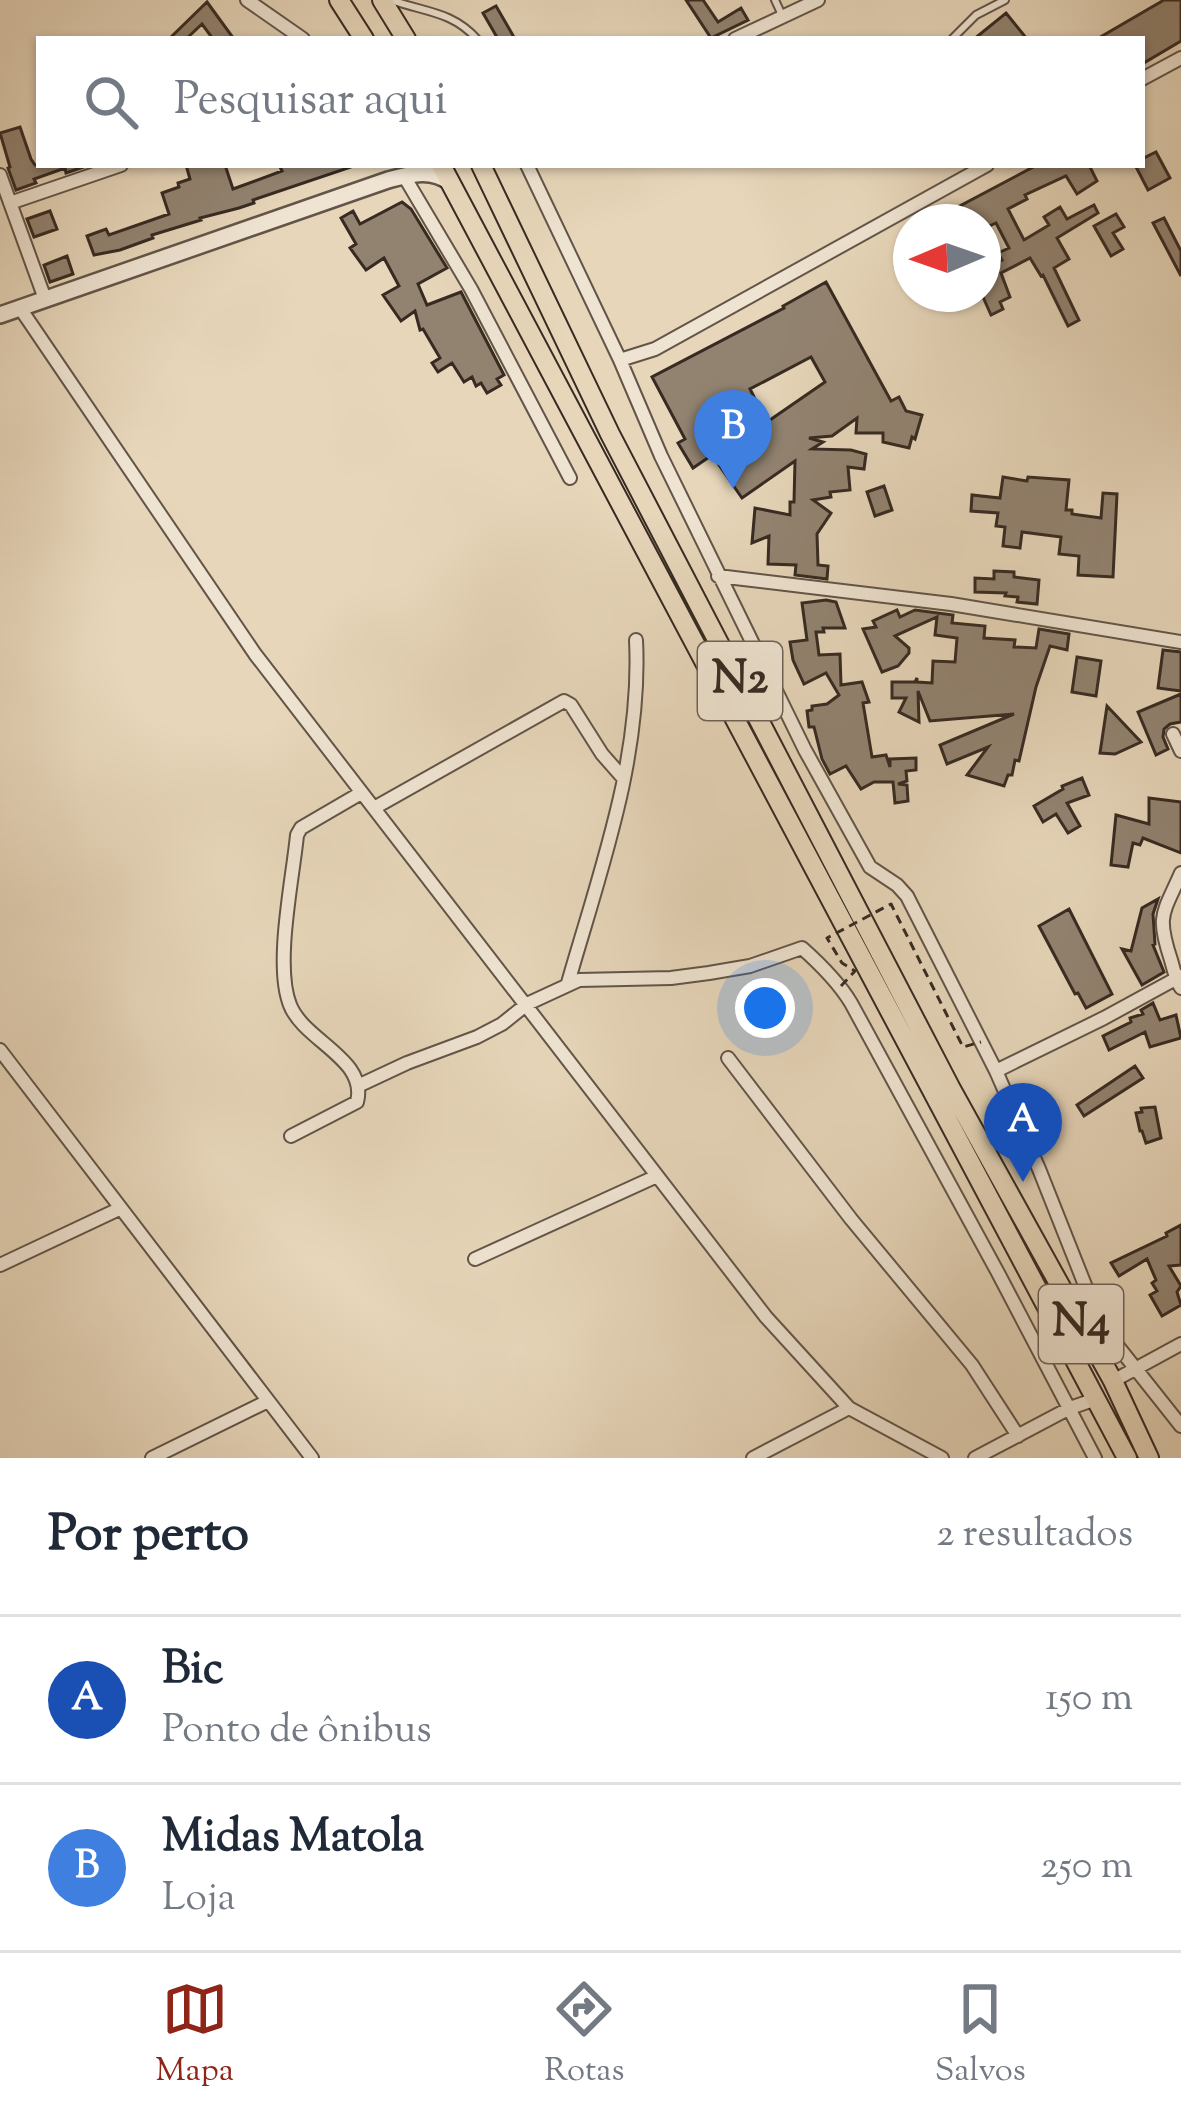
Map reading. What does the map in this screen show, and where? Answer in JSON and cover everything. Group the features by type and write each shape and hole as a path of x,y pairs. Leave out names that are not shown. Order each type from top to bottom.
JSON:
{"highway":[{"path":"339,0 362,36"},
{"path":"387,0 405,36"},
{"name":"N2","path":"444,168 785,810"},
{"name":"N2","path":"492,175 610,434 1008,1192"},
{"name":"N4","path":"785,810 1127,1458"},
{"name":"N4","path":"1008,1192 1113,1381 1149,1458"}],"street":[{"path":"247,0 299,36"},
{"path":"742,36 818,0"},
{"path":"1145,78 1181,58"},
{"path":"10,203 112,168"},
{"path":"528,168 718,576 805,750 870,867 907,896 996,1070 1085,1285 1116,1344 1181,1426"},
{"path":"620,360 655,349 982,168"},
{"path":"0,315 396,171 427,172 452,184"},
{"path":"396,171 472,289 570,478"},
{"path":"0,175 45,298"},
{"path":"20,308 255,654 766,1317 848,1408 942,1458"},
{"path":"718,576 951,604 1181,642"},
{"path":"568,983 624,779 635,702 636,640"},
{"path":"374,808 564,701 624,779"},
{"path":"1173,734 1181,751"},
{"path":"291,1136 357,1102 360,1085 346,1064 301,1022 290,1005 284,957 301,828 362,793"},
{"path":"996,1070 1179,981 1161,927 1181,873"},
{"path":"360,1085 477,1037 568,983 709,973 750,965 797,947 806,950 841,986 887,1065 1095,1458"},
{"path":"0,1050 312,1458"},
{"path":"728,1058 851,1219 972,1365 1018,1436"},
{"path":"476,1259 657,1176"},
{"path":"0,1265 119,1209"},
{"path":"1113,1381 1181,1344"},
{"path":"974,1458 991,1454 1070,1408 1096,1399"},
{"path":"152,1458 268,1401"},
{"path":"753,1458 848,1408"}],"lane":[{"path":"387,0 447,15 474,36"},
{"path":"775,0 783,17"},
{"path":"955,36 976,15 1005,0"}],"path":[{"path":"841,986 856,970 842,963 827,938 891,904 963,1048 981,1042"}],"building":[{"path":"686,0 703,0 718,22 741,8 748,20 710,36"},
{"path":"1164,0 1181,0 1181,41 1145,62 1145,36 1102,36"},
{"path":"207,2 232,36 211,36 202,24 189,36 172,36"},
{"path":"496,6 513,36 496,36 483,13"},
{"path":"1006,13 1025,36 978,36"},
{"path":"20,127 36,168 65,168 16,190 0,133"},
{"path":"1156,152 1170,178 1148,190 1137,168 1145,168 1145,158"},
{"path":"187,168 226,168 233,189 280,168 348,168 120,250 94,255 87,236 106,229 109,235 169,214 162,193 190,179"},
{"path":"1031,168 1090,168 1097,181 1077,194 1066,176 1025,195 1027,199 1008,209 1024,240 1049,225 1044,217 1060,207 1067,219 1094,205 1098,213 1057,238 1069,259 1054,268 1079,320 1068,326 1030,258 1001,273 1001,252 1009,248 1001,233 1001,204 964,204"},
{"path":"402,202 447,268 418,284 427,305 461,292 504,375 497,379 501,385 487,393 472,377 464,382 452,363 438,372 432,363 440,358 420,330 415,311 401,321 383,295 399,286 384,258 366,270 350,248 356,244 341,218 353,211 360,224"},
{"path":"50,211 57,229 34,237 27,219"},
{"path":"1116,214 1124,227 1113,233 1123,249 1111,256 1094,226"},
{"path":"1164,218 1181,251 1181,276 1153,223"},
{"path":"67,256 73,274 50,282 44,265"},
{"path":"1001,273 1010,297 1001,302"},
{"path":"826,282 891,401 899,397 906,411 922,415 909,448 883,442 883,433 856,433 857,418 832,436 809,438 823,442 812,449 866,454 864,469 848,467 850,490 813,500 831,513 817,534 818,565 828,566 827,579 795,575 796,565 768,564 769,536 752,543 755,508 790,515 795,461 742,498 712,455 693,468 678,443 685,439 652,377","holes":["811,357 825,382 767,422 750,389"]},
{"path":"1003,477 1069,480 1066,510 1072,514 1101,518 1103,493 1117,494 1113,577 1078,575 1079,556 1059,554 1061,537 1022,532 1020,548 1003,546 1005,527 996,526 998,513 971,511 972,495 1000,498"},
{"path":"884,486 892,510 875,516 867,492"},
{"path":"994,571 1039,580 1037,604 1017,602 1018,597 1006,593 975,592 975,578 994,579"},
{"path":"836,602 845,628 816,632 819,655 840,654 841,685 862,682 869,702 863,703 872,757 886,755 890,767 890,759 916,758 916,770 906,771 907,781 898,784 907,785 908,801 895,803 893,782 874,782 861,789 846,766 830,774 822,759 807,711 839,695 826,673 804,684 790,642 807,640 802,603"},
{"path":"897,610 900,617 915,610 953,615 952,623 985,626 984,638 1015,640 1014,647 1036,648 1039,629 1069,634 1067,650 1050,646 1019,761 1015,760 1004,786 967,775 988,747 947,764 940,745 1014,714 930,721 918,691 919,722 899,712 906,698 892,698 892,682 915,682 917,678 917,682 932,683 933,661 955,662 957,638 935,635 937,617 895,636 909,653 898,666 882,672 863,629 876,627 873,621"},
{"path":"1163,650 1181,652 1181,691 1158,688"},
{"path":"1077,657 1101,661 1096,696 1072,692"},
{"path":"1181,694 1181,722 1164,729 1168,749 1156,755 1138,712"},
{"path":"1107,706 1141,742 1115,754 1100,753"},
{"path":"1082,778 1089,795 1067,803 1080,826 1068,833 1056,814 1043,822 1034,806"},
{"path":"1149,798 1181,802 1181,853 1143,838 1140,845 1133,843 1128,867 1111,865 1116,815 1149,824"},
{"path":"1158,899 1153,945 1164,972 1142,985 1122,949 1131,951 1142,908"},
{"path":"1069,909 1112,994 1086,1008 1039,926"},
{"path":"1153,1003 1160,1020 1176,1015 1181,1038 1150,1047 1145,1032 1109,1050 1103,1036 1131,1022 1130,1018 1143,1014 1141,1010"},
{"path":"1135,1066 1143,1078 1084,1116 1077,1105"},
{"path":"1155,1107 1161,1138 1146,1143 1136,1113"},
{"path":"1181,1225 1181,1265 1169,1266 1181,1286 1177,1292 1181,1305 1162,1316 1150,1295 1157,1291 1147,1259 1119,1276 1111,1263"}],"place":[{"name":"Midas Matola","path":"733,489"},
{"name":"Bic","path":"1023,1182"}]}
